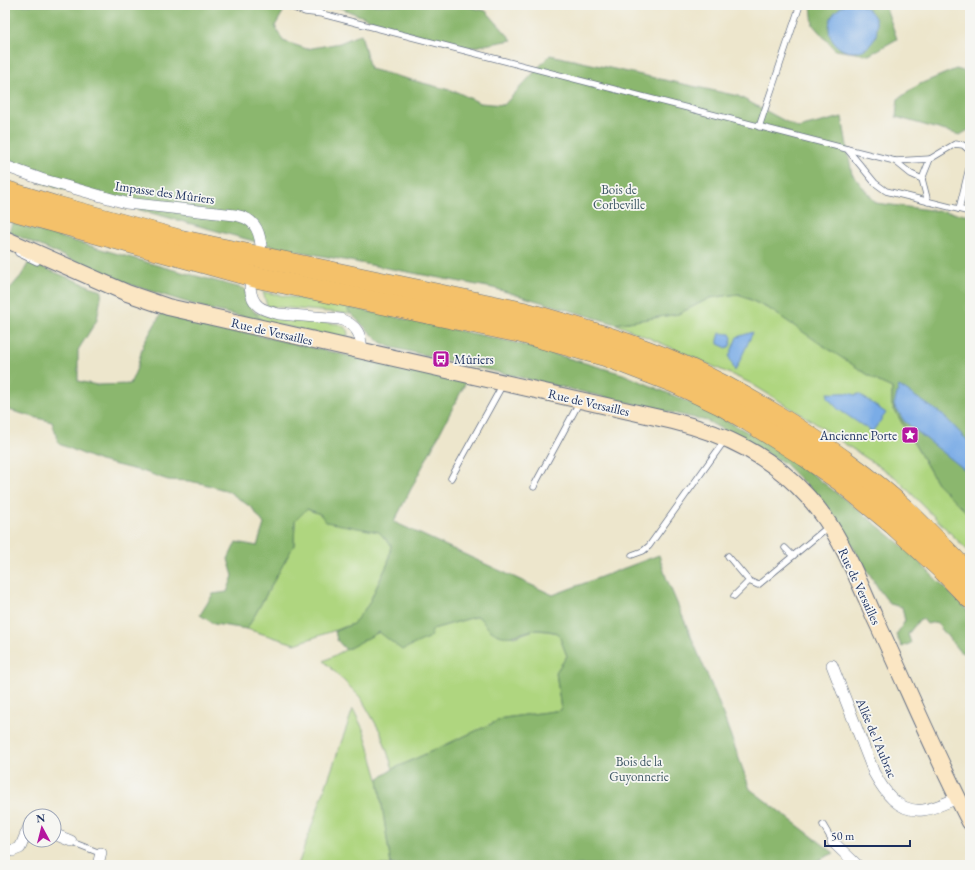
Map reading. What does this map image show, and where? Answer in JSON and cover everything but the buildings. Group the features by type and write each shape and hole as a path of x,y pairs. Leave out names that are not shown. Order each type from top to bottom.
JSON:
{"highway":[{"path":"5,191 178,240 526,314 568,325 614,340 680,365 726,386 759,405 815,440 855,469 905,510 970,576"},
{"path":"5,208 255,277 527,334 606,356 676,383 720,404 749,421 805,456 841,481 893,524 970,598"}],"main road":[{"name":"Rue de Versailles","path":"8,245 127,293 168,307 690,425 727,438 748,449 779,470 808,497 830,526 854,573 970,822"}],"street":[{"name":"Impasse des Mûriers","path":"5,166 42,179 126,203 235,215 247,218 256,227 260,235 261,245"},
{"path":"250,287 252,299 257,306 269,312 340,319 347,322 358,332 361,339 362,352"},
{"name":"Allée de l'Aubrac","path":"832,665 874,773 883,788 894,801 905,808 922,810 958,798"},
{"path":"62,837 74,842"},
{"path":"833,842 857,865"},
{"path":"5,848 12,851 20,848 22,843"},
{"path":"98,865 100,853"}],"lane":[{"path":"285,5 305,12 322,14 895,161 930,159 955,144 963,145 970,150"},
{"path":"303,5 322,14"},
{"path":"759,127 800,5"},
{"path":"847,149 875,183 886,191 970,212"},
{"path":"928,202 922,179 930,159"},
{"path":"895,161 911,174 922,179"},
{"path":"959,209 970,164"},
{"path":"8,245 37,262"},
{"path":"450,478 504,383"},
{"path":"534,487 534,484 581,400"},
{"path":"632,554 643,551 649,546 727,438"},
{"path":"728,556 749,581 758,584 830,526"},
{"path":"786,548 793,556"},
{"path":"734,596 749,581"},
{"path":"823,825 833,842"},
{"path":"74,842 100,853"}],"green space":[{"name":"Bois de Corbeville","path":"5,5 287,5 275,26 283,41 307,49 340,43 361,34 370,69 457,92 480,103 504,105 550,55 738,96 798,128 842,117 852,174 876,203 970,215 970,516 937,483 892,405 892,388 879,382 771,310 739,294 710,298 678,314 616,324 493,288 275,247 46,184 5,166"},
{"path":"333,5 461,5 486,11 512,40 468,48 388,27"},
{"path":"811,5 885,5 897,39 869,55 835,50 813,25"},
{"path":"956,69 970,73 970,129 960,135 896,117 898,99 920,84"},
{"path":"12,223 245,289 249,305 262,321 208,309 122,282 9,232"},
{"name":"Bois de la Guyonnerie","path":"29,262 102,291 97,320 78,350 78,381 97,385 130,384 137,368 143,345 162,312 466,382 394,522 553,595 659,555 666,577 717,698 750,789 834,853 808,865 391,865 378,779 393,769 504,718 561,710 556,672 567,656 558,633 536,630 513,636 502,636 490,630 478,616 433,629 430,637 402,650 379,632 346,650 337,640 335,631 353,624 368,605 388,563 391,545 379,532 326,522 320,514 307,509 295,521 294,545 247,629 214,624 200,615 213,594 227,592 233,576 228,559 236,542 257,546 264,524 252,508 228,491 189,481 168,480 145,472 100,461 59,444 52,422 5,409 5,294 21,276"},
{"path":"263,292 353,308 347,310 351,314 267,306"},
{"path":"738,294 771,310 879,382 892,388 892,406 937,483 970,516 970,553 895,477 812,421 750,383 616,324 678,314 710,298"},
{"path":"353,308 513,342 623,374 705,409 755,436 794,460 861,512 906,549 965,608 970,614 970,656 959,651 936,622 927,624 923,619 920,619 908,634 911,643 902,647 896,635 905,621 902,607 890,604 880,591 829,508 784,463 707,421 390,347 380,342 347,310"},
{"path":"254,312 272,317 339,324 347,329 348,335 345,338 336,338 262,321"},
{"path":"306,509 357,527 379,532 391,545 388,563 368,605 353,624 295,644 247,629 294,545 295,521"},
{"path":"478,616 491,630 514,637 534,630 558,633 567,656 556,672 561,710 504,718 393,769 381,733 361,698 324,661 379,632 433,629"},
{"path":"353,709 364,731 378,779 391,865 298,865"}],"water":[{"path":"853,4 862,6 870,11 875,19 877,28 875,37 870,45 862,50 853,52 844,50 836,45 831,37 829,28 831,19 836,11 844,6"},
{"path":"753,332 735,371 729,357 737,337"},
{"path":"720,333 730,334 732,338 730,346 727,348 718,344"},
{"path":"899,386 942,414 970,443 970,474 904,421 894,405"},
{"path":"828,393 859,394 886,413 872,432 838,409 828,398"}],"place":[{"name":"Mûriers","path":"441,359"},
{"name":"Ancienne Porte","path":"910,435"}]}
